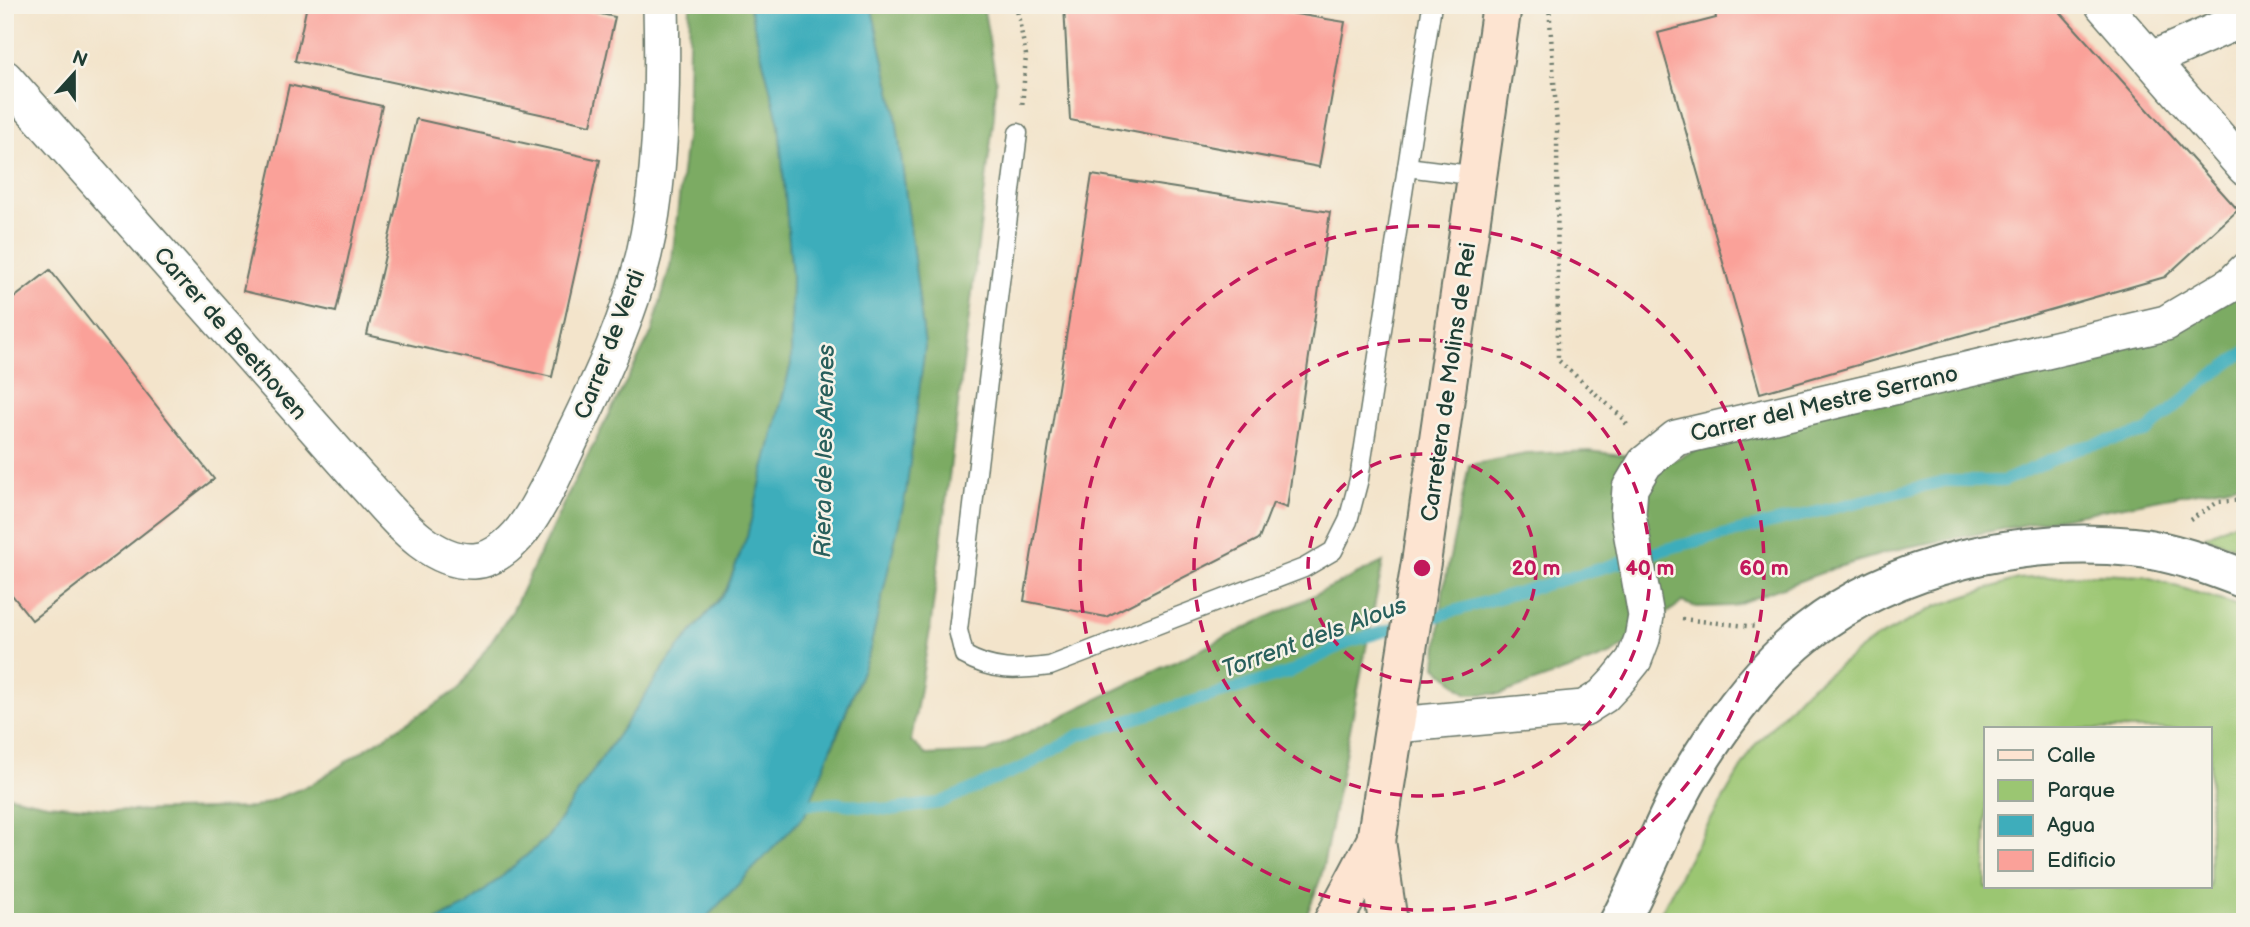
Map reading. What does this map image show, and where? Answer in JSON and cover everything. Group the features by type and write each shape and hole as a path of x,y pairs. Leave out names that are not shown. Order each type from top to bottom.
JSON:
{"main road":[{"name":"Carretera de Molins de Rei","path":"1333,922 1376,841 1423,556 1502,5"},
{"name":"Carretera de Molins de Rei","path":"1376,841 1388,922"}],"street":[{"name":"Carrer de Verdi","path":"476,561 502,551 527,523 601,377 624,319 644,253 654,181 662,53 661,5"},
{"path":"2103,5 2245,168"},
{"path":"2152,59 2245,18"},
{"name":"Carrer de Beethoven","path":"5,78 361,480 416,538 447,557 476,561"},
{"name":"Carrer del Mestre Serrano","path":"1396,725 1584,708 1603,696 1634,660 1646,616 1628,513 1630,488 1641,470 1676,438 2166,323 2232,284 2245,271"},
{"path":"1619,922 1660,832 1699,761 1774,664 1809,632 1860,596 1913,574 2026,548 2082,544 2135,547 2186,557 2245,579"}],"lane":[{"path":"1018,133 958,630 964,655 982,666 1008,671 1050,666 1304,568 1333,551 1348,521 1359,479 1432,5"},
{"path":"1407,167 1478,176"}],"path":[{"path":"1016,5 1026,55 1026,90 1018,133"},
{"path":"1549,5 1557,127 1558,360 1625,420 1641,470"},
{"path":"1646,616 1809,632"}],"green space":[{"path":"690,5 749,5 779,124 792,276 791,364 747,536 726,590 672,656 547,838 468,905 433,922 5,922 5,795 47,804 132,811 253,808 310,785 459,689 513,610 572,486 652,332 672,259 687,129"},
{"path":"871,5 983,5 996,80 994,116 930,630 911,741 926,755 987,752 1383,562 1321,877 1304,922 702,922 833,746 869,653 905,493 925,346 895,109"},
{"path":"2245,291 2245,483 1903,548 1835,568 1732,606 1696,607 1682,602 1612,654 1501,694 1467,694 1436,666 1443,591 1469,465 1526,454 1589,451 1672,461 1699,448"},
{"path":"2245,517 2245,550 2204,537"},
{"path":"2099,574 2144,576 2245,608 2245,922 1656,922 1688,859 1754,746 1803,693 1871,641 1937,606 2017,579"}],"water":[{"name":"Riera de les Arenes","path":"749,5 871,5 895,109 925,346 906,493 869,653 805,815 702,922 433,922 468,905 547,838 672,656 726,591 747,536 791,364 792,276 779,124"}],"building":[{"path":"307,5 559,5 615,17 591,125 295,61"},
{"path":"1064,5 1241,5 1345,22 1319,167 1070,120"},
{"path":"1714,5 2054,5 2238,210 2165,277 1760,393 1658,33 1716,18"},
{"path":"289,85 382,106 336,312 243,291"},
{"path":"416,119 600,160 552,377 367,335"},
{"path":"1092,175 1330,212 1287,508 1273,503 1259,539 1106,617 1024,601"},
{"path":"50,270 214,479 32,620 5,586 5,305"}],"waterway":[{"name":"Torrent dels Alous","path":"794,805 837,803 890,810 939,803 1026,766 1079,735 1288,673 1348,642 1674,547 1796,517 1945,481 2004,481 2078,448 2146,432 2209,378 2245,352"}]}
